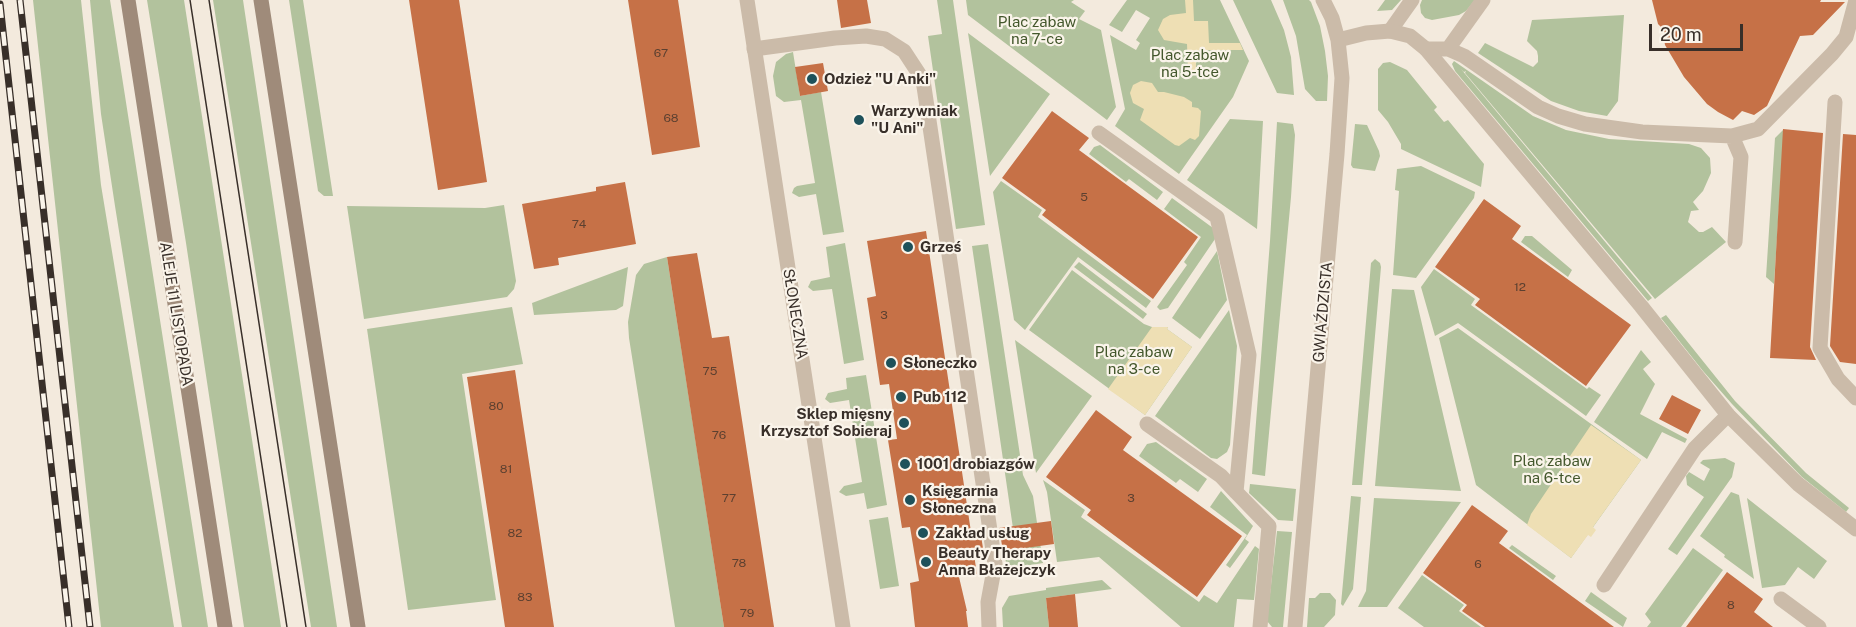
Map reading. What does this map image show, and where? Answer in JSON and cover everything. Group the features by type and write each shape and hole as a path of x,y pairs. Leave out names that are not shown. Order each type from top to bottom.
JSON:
{"main road":[{"name":"ALEJE 11 LISTOPADA","path":"128,0 225,627"},
{"path":"261,0 358,627"}],"street":[{"name":"SŁONECZNA","path":"747,0 843,627"},
{"name":"GWIAŹDZISTA","path":"1295,627 1342,78 1338,40 1332,18 1323,0"},
{"path":"1390,31 1412,0"},
{"path":"1448,49 1483,0"},
{"path":"1426,49 1448,49 1464,56 1538,107 1585,124 1642,132 1732,136 1758,129 1832,54 1846,37 1856,0"},
{"path":"1338,40 1366,33 1390,31 1410,36 1426,49 1641,306 1728,415 1798,484 1856,529"},
{"path":"754,49 835,38 866,36 885,39 904,51 923,80 995,564 988,602 988,627"},
{"path":"1835,102 1820,348 1838,380 1856,398"},
{"path":"1100,133 1217,217 1249,355 1236,492"},
{"path":"1732,136 1741,157 1735,242"},
{"path":"1604,585 1695,448 1728,415"},
{"path":"1147,424 1221,476 1269,526 1260,627"},
{"path":"1781,599 1819,627"}],"green space":[{"path":"33,0 81,0 101,185 174,627 101,627"},
{"path":"90,0 110,0 208,627 182,627 101,114"},
{"path":"147,0 184,0 281,627 244,627"},
{"path":"213,0 243,0 337,627 311,627"},
{"path":"289,0 303,0 333,196 324,196 318,191"},
{"path":"937,0 953,0 985,225 956,229 928,36 942,34"},
{"name":"Plac zabaw na 7-ce","path":"966,0 1074,0 1071,2 1085,11 1079,19 1101,30 1116,107 1107,120 968,15"},
{"name":"Plac zabaw na 5-tce","path":"1127,0 1220,0 1249,61 1233,97 1179,174 1115,126 1125,109 1110,35 1136,50 1140,43 1136,40 1150,18 1136,10 1122,32 1109,25"},
{"path":"1233,0 1271,0 1284,30 1291,57 1294,95 1277,93"},
{"path":"1283,0 1309,0 1311,2 1320,26 1325,51 1328,76 1327,101 1316,101 1305,89 1296,36"},
{"path":"1385,0 1401,0 1392,10 1377,11"},
{"path":"1422,0 1475,0 1466,11 1459,15 1432,20 1425,18 1421,13"},
{"path":"1624,15 1618,101 1607,116 1579,111 1551,101 1478,53 1485,43 1533,67 1538,62 1537,51 1527,41 1532,20"},
{"path":"968,33 1050,94 990,176"},
{"path":"793,52 800,96 821,92 844,232 823,235 816,194 799,197 792,193 797,186 815,183 801,100 784,102 776,96 773,76 776,62 786,54"},
{"path":"1454,61 1533,116 1566,130 1609,139 1689,144 1701,148 1710,158 1711,173 1703,191 1693,202 1699,210 1691,211 1688,222 1699,232 1712,227 1726,242 1655,299 1465,73 1466,71 1461,69 1652,298 1648,301 1455,71 1452,64"},
{"path":"1390,62 1407,70 1437,107 1434,110 1444,122 1448,120 1484,164 1481,187 1401,149 1401,144 1378,110 1378,69 1383,63"},
{"path":"1230,119 1263,121 1257,229 1187,180"},
{"path":"1277,122 1293,124 1295,135 1265,476 1252,474"},
{"path":"1355,124 1367,125 1379,151 1380,156 1375,171 1353,168 1351,165"},
{"path":"1784,129 1774,284 1766,277 1775,138"},
{"path":"1100,145 1163,192 1157,200 1129,179 1126,182 1089,154 1094,147"},
{"path":"1421,166 1475,192 1474,198 1416,278 1393,275 1399,191 1395,190 1397,169"},
{"path":"1001,181 1042,210 1038,217 1151,301 1146,308 1078,257 1025,330 1014,320 993,192"},
{"path":"1172,198 1213,228 1215,239 1168,308 1160,310 1157,307 1187,265 1184,262 1201,237 1164,209"},
{"path":"504,205 516,281 514,289 507,297 364,319 347,206 485,208"},
{"path":"1525,236 1532,236 1572,270 1568,277 1521,242"},
{"path":"845,243 864,360 844,364 832,289 813,291 808,287 811,281 830,277 826,247"},
{"path":"988,244 1023,475 1033,496 1043,563 1007,569 1004,551 1016,549 972,246"},
{"path":"1217,251 1227,300 1200,339 1172,318"},
{"path":"667,257 724,627 675,627 629,338 628,322 636,275 644,264"},
{"path":"1375,259 1381,267 1362,485 1352,485 1371,263"},
{"path":"1079,262 1147,314 1143,319 1074,267"},
{"path":"628,267 623,306 616,310 534,315 532,303"},
{"path":"1434,269 1475,299 1471,305 1587,389 1589,387 1601,395 1586,416 1458,323 1435,336 1421,287"},
{"name":"Plac zabaw na 3-ce","path":"1072,270 1144,324 1152,327 1168,327 1167,329 1192,347 1145,415 1029,330"},
{"path":"1392,289 1414,290 1461,491 1375,486"},
{"path":"512,307 523,364 462,374 496,600 408,610 367,329"},
{"path":"1229,310 1237,346 1230,445 1227,452 1217,459 1211,458 1155,416"},
{"path":"1666,315 1735,401 1806,473 1849,508 1846,512 1802,477 1732,404 1661,318"},
{"name":"Plac zabaw na 6-tce","path":"1458,328 1641,460 1571,558 1476,485 1439,338"},
{"path":"1015,340 1092,396 1036,473"},
{"path":"1641,350 1651,362 1643,369 1655,384 1640,414 1687,439 1685,443 1662,432 1647,459 1594,422"},
{"path":"866,375 887,505 867,509 864,493 846,496 839,492 844,486 862,482 849,400 830,403 825,399 828,393 847,389 846,378"},
{"path":"1156,442 1207,479 1198,492 1180,479 1176,483 1139,456 1147,444"},
{"path":"1725,458 1735,463 1732,477 1677,555 1668,549 1704,497 1687,485 1686,476 1689,472 1704,481 1710,469 1700,463 1703,460"},
{"path":"1043,480 1085,510 1081,517 1199,602 1204,595 1217,603 1255,546 1259,549 1254,600 1237,599 1234,627 1181,627 1099,557 1057,562 1047,492"},
{"path":"1250,484 1296,489 1293,521 1278,520 1249,493"},
{"path":"1221,491 1253,526 1245,539 1249,542 1230,568 1226,565 1247,535 1210,507"},
{"path":"1731,492 1739,495 1754,579 1700,536"},
{"path":"1351,496 1361,497 1353,589 1343,606 1341,604"},
{"path":"1374,498 1461,502 1387,607 1358,607 1366,591"},
{"path":"1747,498 1827,561 1814,579 1798,567 1785,585 1762,588"},
{"path":"888,517 899,586 880,589 869,520"},
{"path":"1277,531 1292,532 1283,627 1272,627 1267,621"},
{"path":"1512,545 1556,576 1553,580 1509,548"},
{"path":"1693,548 1723,570 1681,627 1647,627 1651,622 1645,614"},
{"path":"1422,575 1464,605 1459,611 1481,627 1424,627 1398,608"},
{"path":"1102,580 1112,589 1046,598 1049,627 1003,627 1002,608 1009,596"},
{"path":"1591,592 1627,618 1623,627 1585,601"},
{"path":"1320,593 1330,593 1336,600 1335,615 1324,627 1307,627 1309,598 1315,598"}],"sand":[{"path":"1185,0 1193,0 1194,21 1208,21 1209,43 1240,43 1243,50 1196,50 1196,75 1188,70 1187,44 1164,40 1158,30 1163,19 1170,15 1186,13"},
{"path":"1141,81 1152,83 1158,92 1184,97 1192,102 1192,107 1201,111 1199,136 1195,140 1190,138 1179,146 1175,145 1140,120 1144,109 1133,103 1130,93 1133,85"},
{"path":"1152,327 1168,327 1167,329 1192,347 1145,415 1108,389"},
{"path":"1591,425 1641,460 1593,527 1596,530 1591,537 1588,535 1571,558 1527,525 1531,514"}],"building":[{"path":"409,0 459,0 487,182 438,190"},
{"path":"628,0 678,0 700,147 652,155"},
{"path":"837,0 867,0 871,23 841,28"},
{"path":"1652,0 1845,2 1813,35 1800,36 1767,106 1754,115 1742,111 1733,120 1707,104 1684,77 1665,45 1662,28 1658,24"},
{"name":"Odzież \"U Anki\"","path":"823,63 828,91 800,96 795,67"},
{"path":"1052,111 1089,138 1079,150 1198,237 1153,299 1042,215 1046,210 1002,178"},
{"path":"1783,129 1823,133 1810,347 1816,360 1770,358"},
{"path":"1843,134 1856,135 1856,364 1840,362 1830,346"},
{"path":"625,182 636,244 558,258 559,265 534,269 522,204 596,191 596,187"},
{"path":"1484,199 1521,226 1512,239 1631,325 1586,386 1475,305 1480,299 1435,267"},
{"path":"926,231 971,532 980,530 984,554 974,555 977,574 959,577 967,611 968,627 915,627 910,583 919,581 910,527 902,528 888,440 897,439 889,384 880,385 867,298 876,296 867,241"},
{"path":"697,253 712,338 729,336 774,627 724,627 667,257"},
{"path":"515,370 554,627 505,627 467,377"},
{"path":"1672,395 1701,410 1688,434 1659,419"},
{"path":"1096,410 1132,437 1123,450 1242,536 1197,597 1087,515 1091,510 1046,477"},
{"path":"1472,505 1508,531 1499,543 1614,627 1485,627 1462,611 1467,605 1423,573"},
{"path":"1051,521 1054,544 1003,551 999,528"},
{"path":"1727,572 1763,599 1754,612 1773,627 1686,627"},
{"path":"1075,594 1078,627 1049,627 1046,598"}],"tram line":[{"path":"190,0 287,627"},
{"path":"209,0 306,627"}],"railway":[{"path":"20,0 90,627"},
{"path":"0,4 69,627"}],"place":[{"name":"Odzież \"U Anki\"","path":"812,79"},
{"name":"Warzywniak \"U Ani\"","path":"859,120"},
{"name":"Grześ","path":"908,247"},
{"name":"Słoneczko","path":"891,363"},
{"name":"Pub 112","path":"901,397"},
{"name":"Sklep mięsny Krzysztof Sobieraj","path":"904,423"},
{"name":"1001 drobiazgów","path":"905,464"},
{"name":"Księgarnia Słoneczna","path":"910,500"},
{"name":"Zakład usług","path":"923,533"},
{"name":"Beauty Therapy Anna Błażejczyk","path":"926,562"}]}
